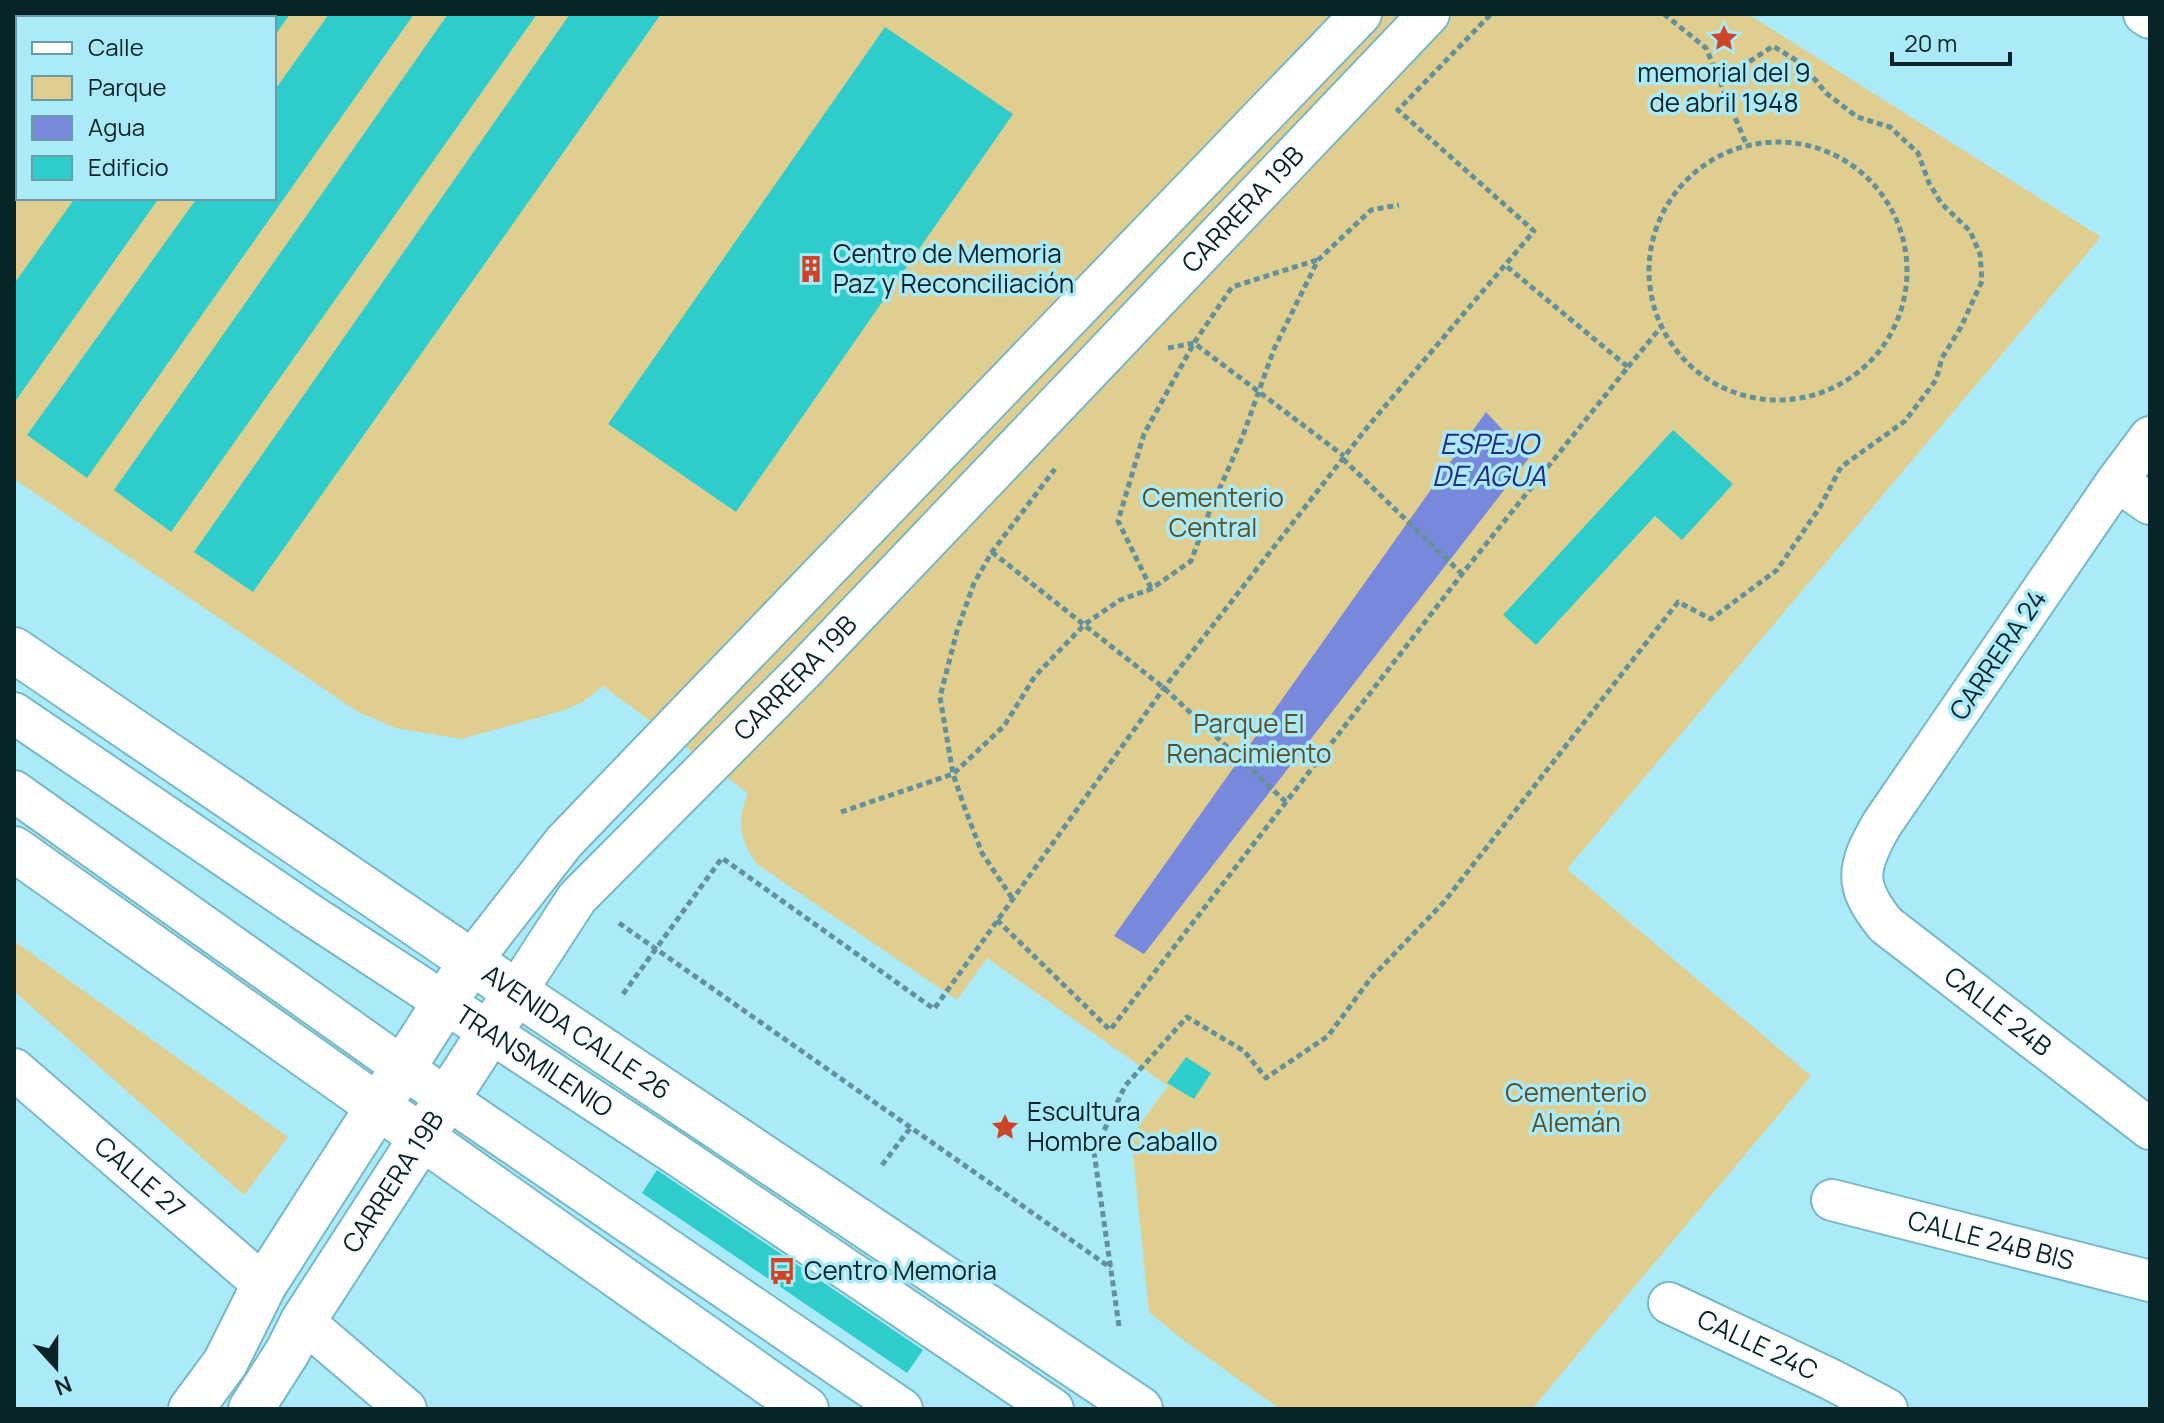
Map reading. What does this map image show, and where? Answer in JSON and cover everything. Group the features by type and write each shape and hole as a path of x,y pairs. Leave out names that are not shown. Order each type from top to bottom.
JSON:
{"main road":[{"name":"AVENIDA CALLE 26","path":"14,650 516,992 1140,1409"},
{"path":"14,849 806,1409"},
{"name":"CARRERA 19B","path":"191,1409 225,1363 264,1285 472,960"},
{"name":"CARRERA 19B","path":"251,1409 303,1321 516,992"}],"street":[{"name":"CARRERA 19B","path":"472,960 564,842 1361,14"},
{"name":"CARRERA 19B","path":"516,992 577,898 805,669 1429,14"},
{"path":"2144,14 2150,18"},
{"name":"CARRERA 24","path":"1862,879 1865,854 1882,824 2150,437"},
{"path":"2117,481 2150,504"},
{"name":"TRANSMILENIO","path":"14,713 308,913 674,1153 1053,1409"},
{"path":"14,791 446,1098 902,1409"},
{"name":"CALLE 24B","path":"1862,879 1871,907 1886,925 2150,1129"},
{"name":"CALLE 27","path":"14,1069 264,1285"},
{"name":"CALLE 24B BIS","path":"1832,1200 2150,1281"},
{"name":"CALLE 24C","path":"1669,1303 1887,1409"},
{"path":"303,1321 406,1409"}],"path":[{"path":"623,994 722,858 934,1009 1164,688 1344,458 1534,231 1398,110 1491,14"},
{"path":"1664,14 1706,48 1747,146"},
{"path":"1119,1326 1094,1152 1125,1086 1187,1017 1244,1051 1266,1078 1328,1036 1371,978 1444,902 1678,602 1711,619 1777,570 1820,507 1841,467 1905,421 1936,380 1942,358 1961,327 1982,281 1980,254 1970,231 1941,203 1929,183 1918,153 1890,127 1857,117 1826,93 1802,64 1773,46 1720,81"},
{"path":"1789,142 1832,153 1872,182 1898,219 1908,265 1903,310 1874,359 1822,394 1770,401 1726,391 1687,364 1661,327 1651,298 1650,253 1656,228 1679,188 1706,164 1747,146 1789,142"},
{"path":"841,812 953,774 1004,726 1035,676 1085,624 1120,600 1151,589 1191,561 1242,438 1274,349 1318,260 1371,210 1399,205"},
{"path":"1151,589 1118,521 1144,434 1194,343 1232,287 1318,260"},
{"path":"1505,265 1628,367"},
{"path":"997,920 1110,1030 1462,574 1661,327"},
{"path":"1166,348 1194,343 1344,458 1462,574"},
{"path":"1012,898 982,853 953,774 940,697 957,631 974,583 992,552 1060,462"},
{"path":"992,552 1164,688 1286,802"},
{"path":"619,923 1112,1268"},
{"path":"882,1165 911,1127"}],"green space":[{"name":"Cementerio Central","path":"14,14 1748,14 2101,237 1567,869 1811,1076 1532,1409 1280,1409 1182,1339 1149,1312 1131,1136 1168,1086 987,958 957,1000 757,864 743,838 742,812 748,793 603,686 583,702 562,711 461,739 396,728 358,712 14,479"},
{"path":"14,941 288,1137 244,1195 14,991"}],"water":[{"name":"ESPEJO DE AGUA","path":"1486,412 1529,458 1144,954 1114,936"}],"building":[{"path":"290,14 276,34 276,16 204,16"},
{"path":"329,14 414,14 87,478 27,435 196,200 276,200 276,88"},
{"path":"448,14 537,14 171,532 114,490"},
{"path":"570,14 661,14 253,592 194,552"},
{"name":"Centro de Memoria Paz y Reconciliación","path":"885,27 1013,114 736,512 608,424"},
{"path":"74,200 158,200 14,403 14,284"},
{"path":"1673,430 1733,484 1682,540 1655,516 1536,645 1503,615"},
{"path":"1186,1057 1211,1073 1194,1099 1167,1083"},
{"name":"Centro Memoria","path":"657,1170 923,1350 907,1373 642,1193"}],"place":[{"name":"memorial del 9 de abril 1948","path":"1724,38"},
{"name":"Centro de Memoria Paz y Reconciliación","path":"811,269"},
{"name":"Escultura Hombre Caballo","path":"1005,1127"},
{"name":"Centro Memoria","path":"782,1271"}],"park label":[{"name":"Parque El Renacimiento","path":"1249,739"},
{"name":"Cementerio Alemán","path":"1576,1108"}]}
